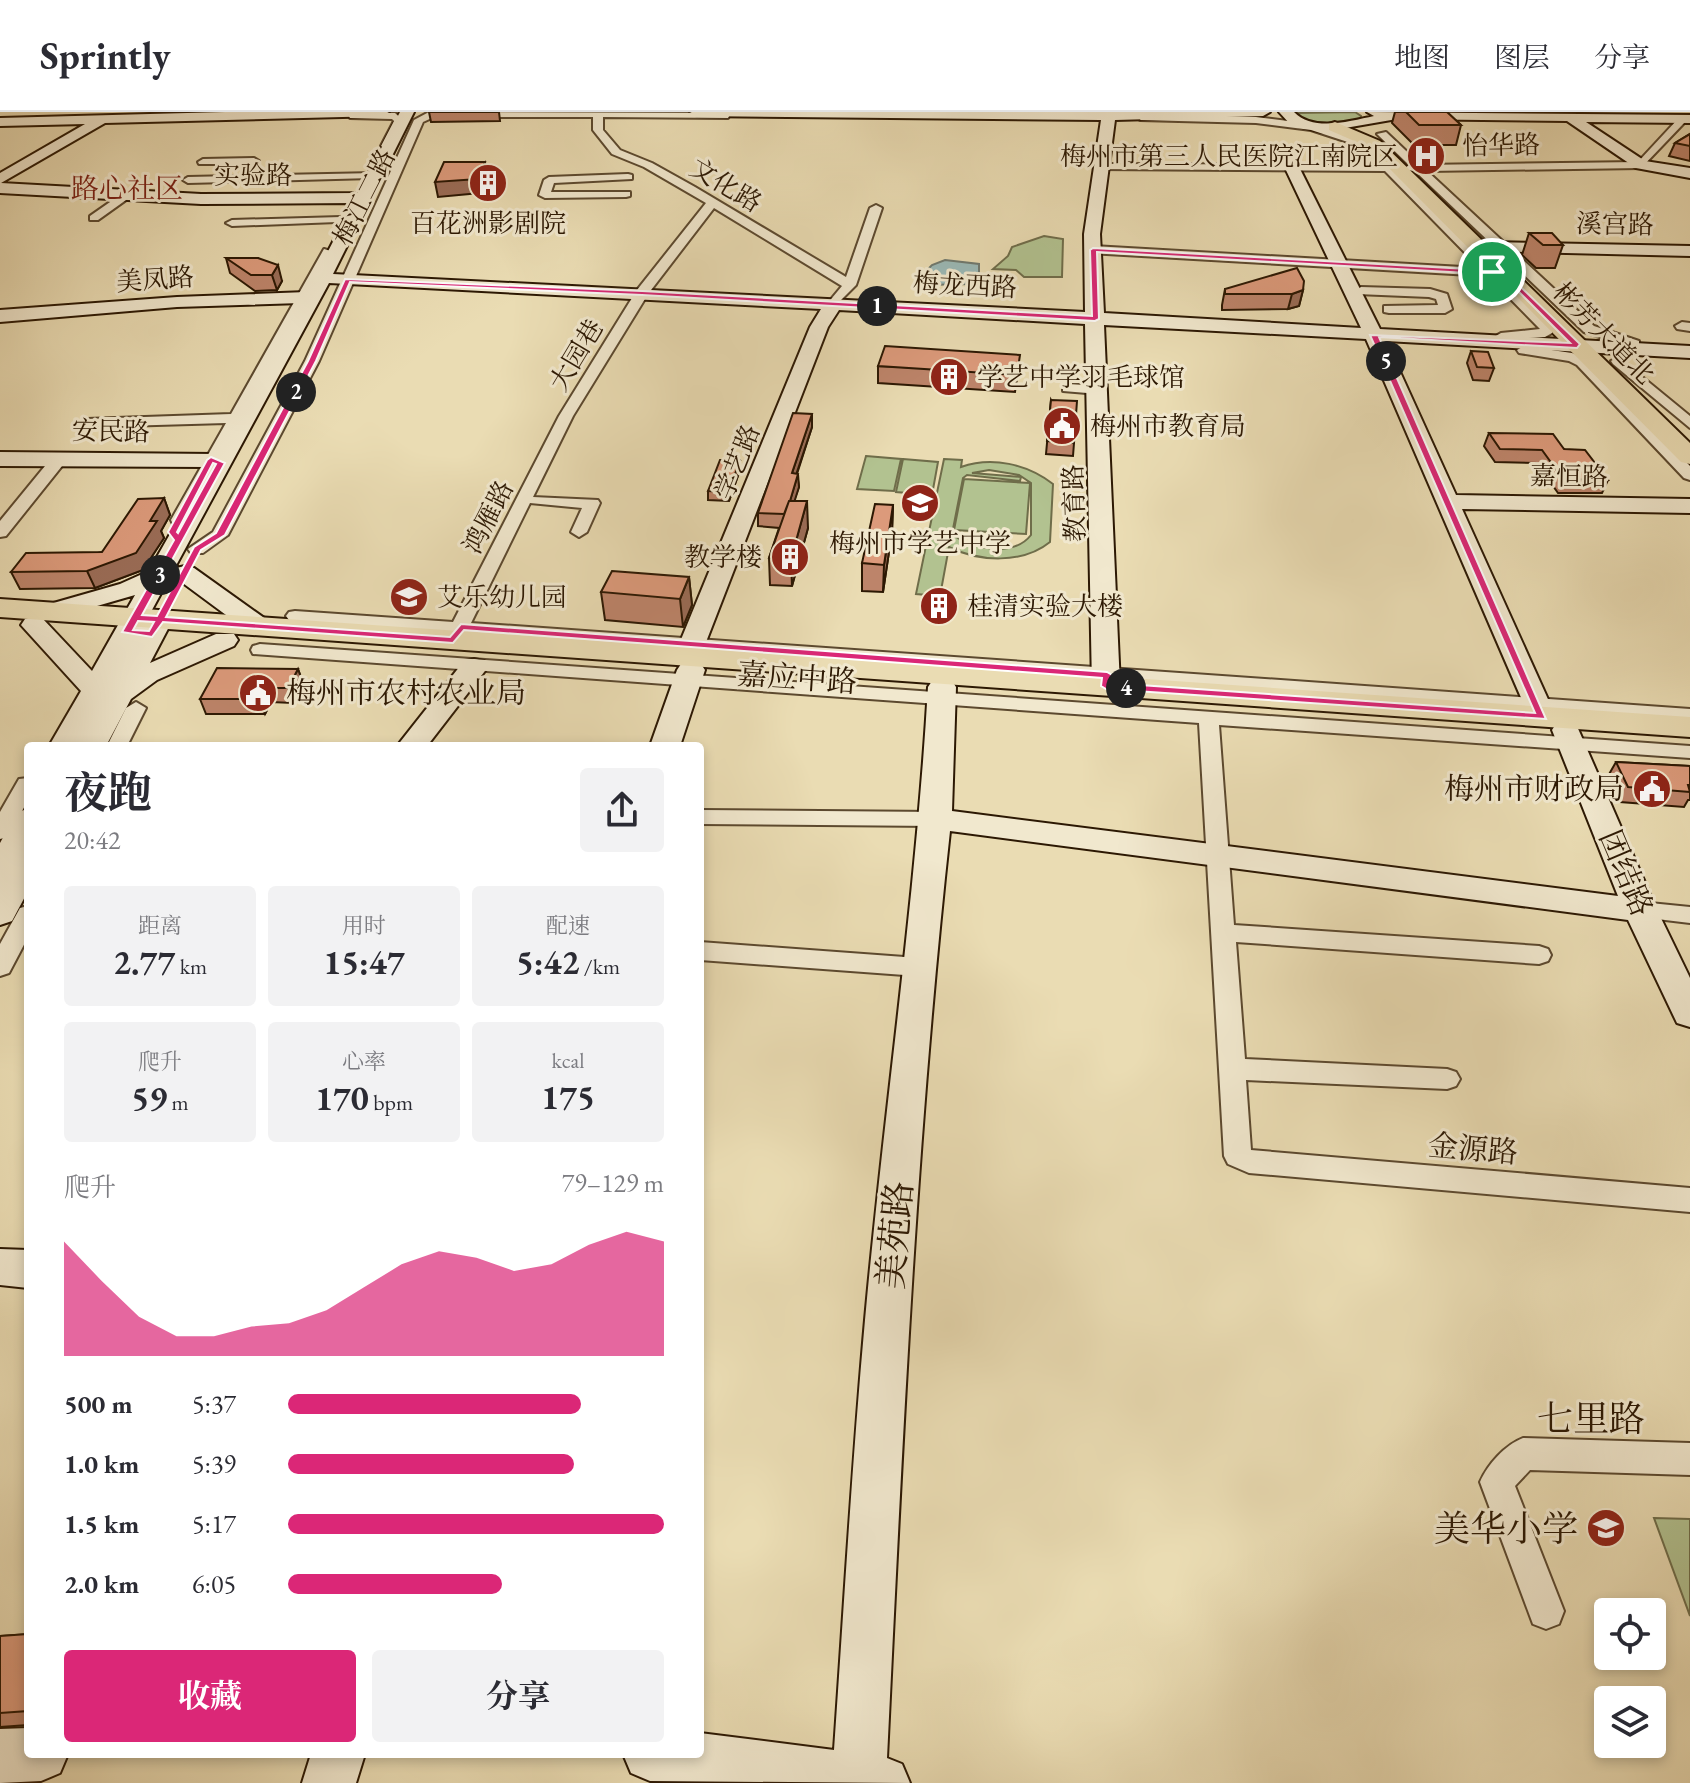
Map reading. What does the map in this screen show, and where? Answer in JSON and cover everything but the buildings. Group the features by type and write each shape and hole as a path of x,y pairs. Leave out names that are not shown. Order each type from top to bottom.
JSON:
{"main road":[{"name":"彬芳大道北","path":"1368,117 1404,168 1498,273 1585,346 1690,442"},
{"name":"彬芳大道北","path":"1335,127 1374,144 1497,248 1690,457"},
{"name":"嘉应中路","path":"0,608 43,618 259,638 457,633 1690,727"},
{"name":"嘉应中路","path":"0,623 43,618"},
{"name":"嘉应中路","path":"144,626 225,640 690,664 941,692 1549,717 1690,739"}],"street":[{"path":"0,179 119,112"},
{"path":"0,122 323,112"},
{"path":"0,122 382,112"},
{"name":"梅江二路","path":"188,545 216,462 313,297 407,112"},
{"name":"梅江二路","path":"116,698 144,626 172,574 342,280 417,112"},
{"path":"697,112 1248,119 1330,132 1364,144 1404,168"},
{"path":"1017,112 1147,112"},
{"path":"1245,114 1263,112"},
{"name":"文化路","path":"598,113 598,130 616,152 648,165 850,285"},
{"path":"342,280 419,120 433,114 1109,117 1288,114 1335,127 1368,117 1403,115 1664,116"},
{"path":"0,122 373,115 395,116 399,121 216,462"},
{"path":"1403,115 1687,121"},
{"name":"教育路","path":"1107,681 1092,234 1109,117"},
{"path":"1573,120 1641,165 1690,173"},
{"path":"1641,165 1687,121"},
{"path":"1382,134 1404,168"},
{"path":"366,159 381,159"},
{"path":"203,162 262,161"},
{"name":"怡华路","path":"1102,167 1641,165"},
{"name":"团结路","path":"1293,168 1340,262 1448,502 1690,1014"},
{"path":"630,171 625,200 545,195 549,180 630,171"},
{"path":"188,180 372,175"},
{"path":"248,199 266,178"},
{"name":"实验路","path":"0,188 248,199 363,198"},
{"path":"94,218 127,195"},
{"name":"大园巷","path":"566,416 642,293 712,203"},
{"path":"833,304 850,285 876,208"},
{"path":"232,223 337,219"},
{"path":"1497,248 1589,329 1634,344"},
{"name":"溪宫路","path":"1497,248 1690,251"},
{"path":"1093,250 1498,273 1547,329 1545,333 1526,337 1501,337"},
{"name":"梅龙西路","path":"342,280 642,293 1690,352"},
{"path":"1361,291 1430,293 1442,297 1445,309 1389,309"},
{"name":"美凤路","path":"0,316 177,302 313,297"},
{"name":"学艺路","path":"666,742 690,664 819,327 833,304"},
{"path":"1524,350 1572,357 1582,362 1690,475"},
{"path":"1618,361 1690,424"},
{"path":"1068,388 1099,390"},
{"name":"鸿雁路","path":"457,633 566,416"},
{"path":"87,423 231,418"},
{"path":"0,532 60,458"},
{"name":"安民路","path":"0,459 216,462"},
{"path":"537,501 592,503 579,532"},
{"name":"嘉恒路","path":"1448,502 1690,506"},
{"path":"117,742 116,698 43,618 172,574 259,638 690,664 1107,681"},
{"path":"295,616 457,633 690,664"},
{"path":"68,742 147,674 225,640"},
{"path":"415,742 474,667"},
{"path":"941,692 1690,752"},
{"name":"美苑路","path":"867,1782 886,1322 918,967 936,819 941,692"},
{"path":"93,742 116,698"},
{"path":"1549,717 1690,715"},
{"path":"1209,722 1232,1069 1447,1079"},
{"path":"0,832 24,788"},
{"path":"704,817 936,819 1690,915"},
{"path":"0,873 24,827"},
{"path":"0,913 24,868"},
{"path":"0,967 24,922"},
{"path":"1223,933 1539,955"},
{"path":"704,951 918,967"},
{"name":"金源路","path":"1232,1069 1238,1156 1249,1162 1690,1200"},
{"path":"0,1267 24,1269"},
{"name":"七里路","path":"1546,1611 1497,1482 1523,1454 1690,1459"},
{"path":"0,1756 24,1755"},
{"path":"329,1783 337,1758"},
{"path":"681,1758 867,1782"}],"green space":[{"path":"1355,112 1361,116 1360,121 1334,125 1309,121 1294,113"},
{"path":"1044,236 1063,239 1062,277 1024,277 1016,270 993,269 1008,256 1012,247"},
{"path":"866,456 901,459 894,491 857,489"},
{"path":"903,459 938,462 932,495 896,492"},
{"path":"944,459 962,460 961,467 985,462 1009,464 1032,471 1053,484 1050,542 1027,554 1001,558 974,556 949,547 940,596 916,594","holes":["989,470 1019,475 1031,483 1031,535 1024,542 1004,549 993,549 970,544 952,534 963,478 967,475 1020,481 1021,477 972,473"]},
{"path":"964,479 1030,483 1026,534 954,530"},
{"path":"1654,1518 1690,1519 1690,1616"}],"water":[{"path":"945,260 979,264 979,277 975,284 921,285 919,278 932,265"}],"place":[{"name":"梅州市第三人民医院江南院区","path":"1426,156"},
{"name":"百花洲影剧院","path":"488,183"},
{"name":"学艺中学羽毛球馆","path":"949,377"},
{"name":"梅州市教育局","path":"1062,426"},
{"name":"梅州市学艺中学","path":"920,503"},
{"name":"教学楼","path":"790,557"},
{"name":"艾乐幼儿园","path":"409,597"},
{"name":"桂清实验大楼","path":"939,606"},
{"name":"梅州市农村农业局","path":"258,693"},
{"name":"梅州市财政局","path":"1652,789"},
{"name":"美华小学","path":"1606,1528"}],"district":[{"name":"路心社区","path":"127,188"}],"route":[{"path":"1492,272 1093,250 1095,319 348,280 312,361 220,535 197,549 160,619 135,617 160,575 221,463 211,460 173,532 179,540 127,632 152,634 160,619 453,640 461,627 1107,675 1106,686 1542,717 1374,335 1577,346 1504,273 1492,272"}]}
